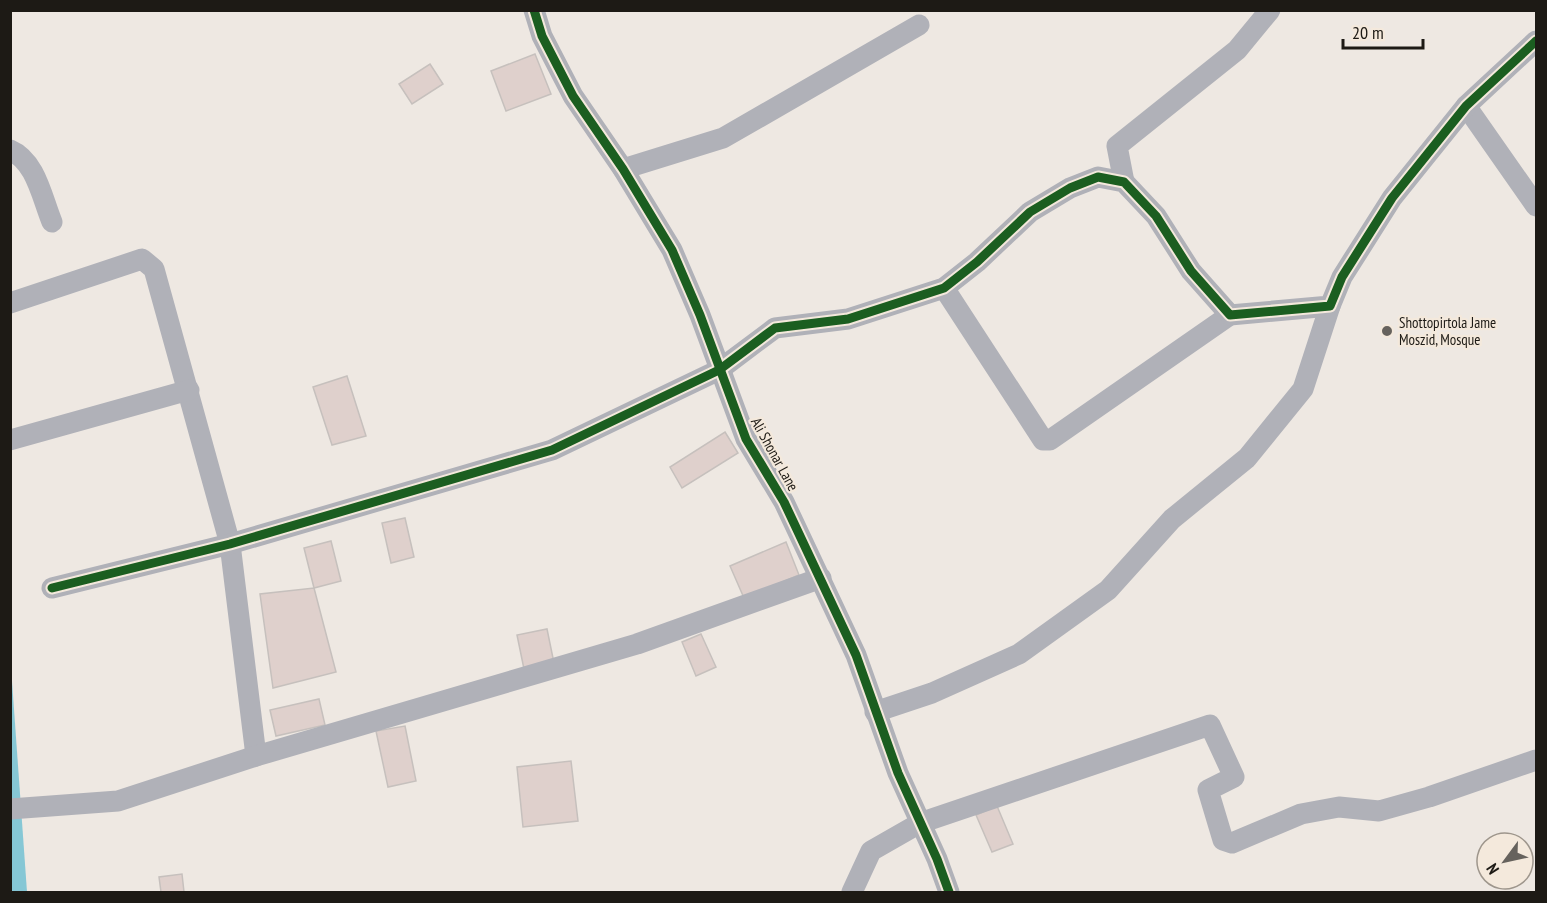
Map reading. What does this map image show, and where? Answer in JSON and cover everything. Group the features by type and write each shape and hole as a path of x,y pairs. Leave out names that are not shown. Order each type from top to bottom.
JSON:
{"street":[{"name":"Ali Shonar Lane","path":"534,10 542,36 573,96 623,169 672,250 700,315 746,439 784,502 821,578 840,626 856,655 874,712 949,892"},
{"path":"1230,315 1191,272 1156,216 1124,182 1117,146 1237,50 1270,10"},
{"path":"623,169 723,138 919,25"},
{"path":"874,712 932,693 1019,654 1108,590 1172,519 1247,458 1303,389 1329,306 1342,277 1392,198 1466,106 1536,41"},
{"path":"1466,106 1536,206"},
{"path":"10,150 18,153 30,166 52,222"},
{"path":"52,588 230,544 552,450 719,370 775,328 848,319 944,288 977,262 1030,212 1070,188 1098,177 1124,182"},
{"path":"10,303 142,259 154,269 230,544 256,756"},
{"path":"944,288 1043,440 1050,440 1230,315 1329,306"},
{"path":"10,440 189,390"},
{"path":"10,809 118,801 256,756 637,644 821,578"},
{"path":"852,892 872,850 920,823 1210,725 1234,777 1208,790 1223,840 1232,843 1301,814 1339,807 1379,811 1429,797 1536,760"}],"water":[{"path":"10,653 27,892 11,892"}],"building":[{"path":"535,54 551,94 506,111 491,71"},
{"path":"430,64 443,84 412,104 399,84"},
{"path":"347,376 366,436 332,445 313,387"},
{"path":"725,432 738,453 682,488 670,467"},
{"path":"405,518 414,557 391,563 382,523"},
{"path":"331,541 341,581 314,588 304,548"},
{"path":"786,542 799,575 744,598 730,566"},
{"path":"314,588 336,672 273,688 260,594"},
{"path":"547,629 554,663 524,669 517,635"},
{"path":"701,634 716,667 696,676 682,642"},
{"path":"319,699 325,725 276,736 270,710"},
{"path":"405,726 416,781 388,787 376,731"},
{"path":"571,761 578,821 523,827 517,767"},
{"path":"997,806 1013,844 992,852 976,815"},
{"path":"182,874 184,892 161,892 159,877"}],"cycle path":[{"path":"534,10 542,36 573,96 623,169 672,250 700,315 746,439 784,502 856,655 898,773 937,859 949,892"},
{"path":"52,588 230,544 552,450 719,370 775,328 848,319 944,288 977,262 1030,212 1070,188 1098,177 1124,182 1156,216 1191,271 1230,315 1330,306 1342,277 1392,198 1466,106 1536,41"}],"place":[{"name":"Shottopirtola Jame Moszid, Mosque","path":"1387,331"}]}
